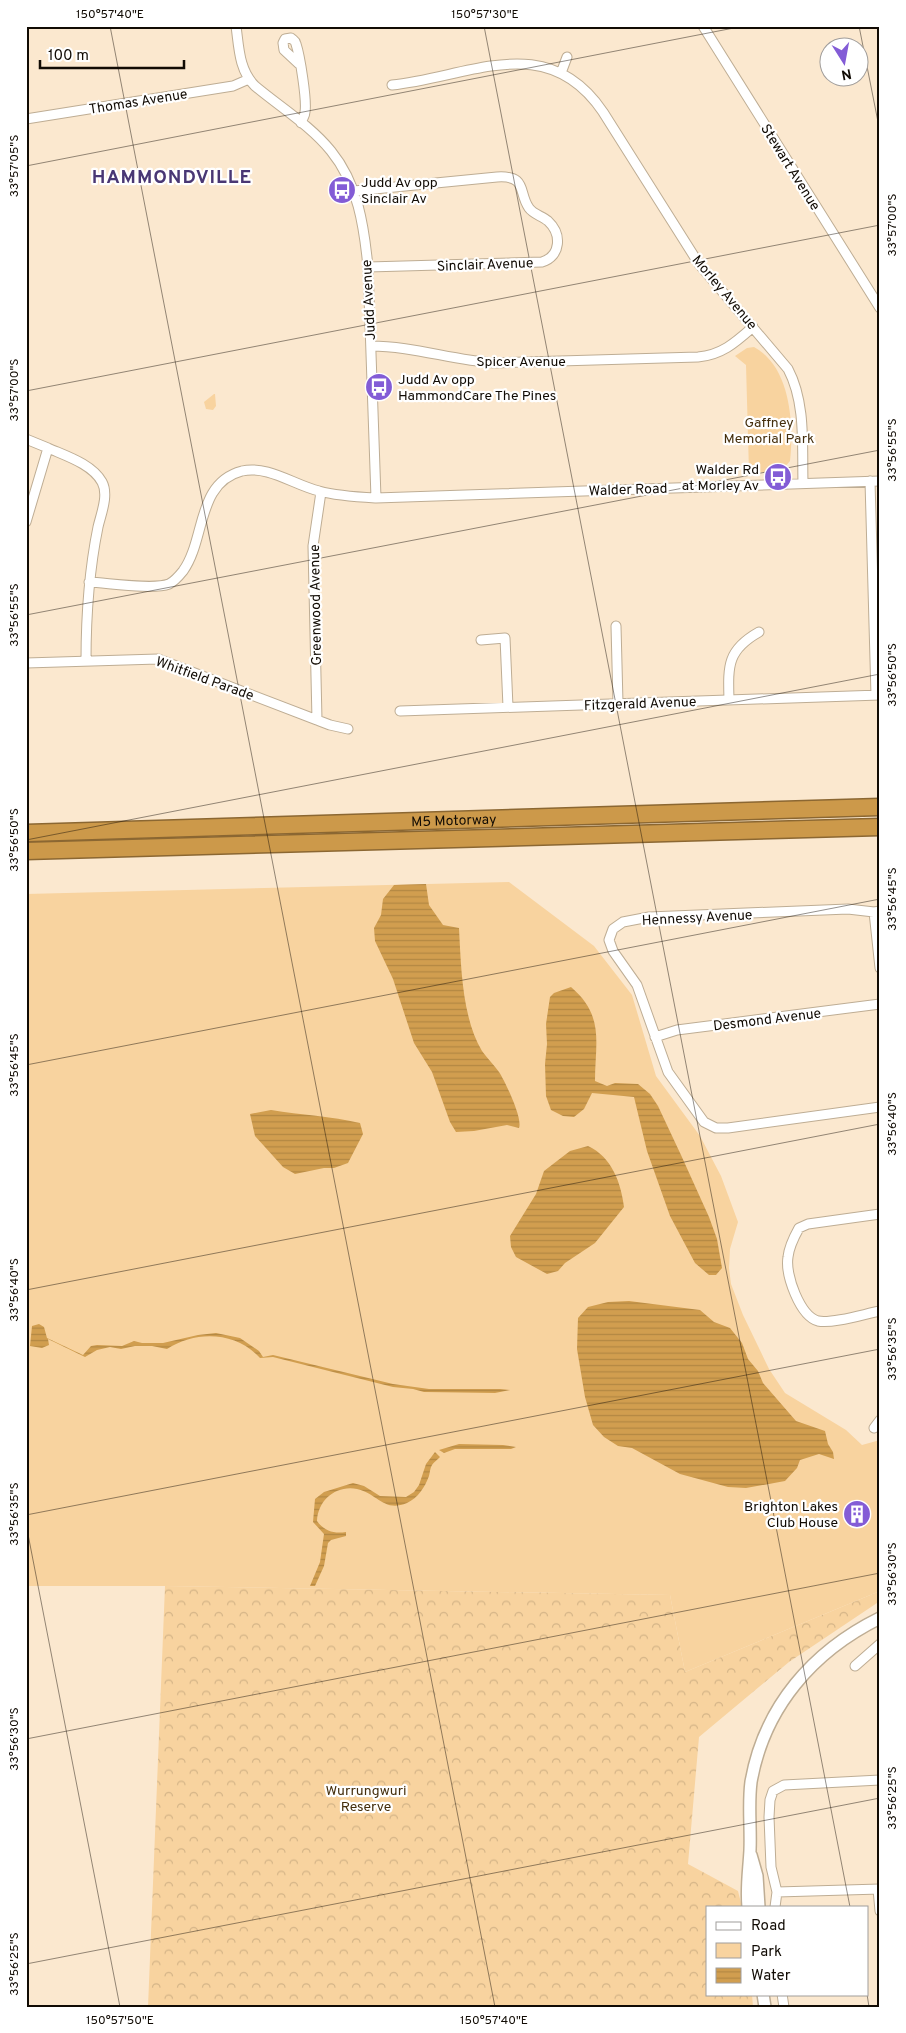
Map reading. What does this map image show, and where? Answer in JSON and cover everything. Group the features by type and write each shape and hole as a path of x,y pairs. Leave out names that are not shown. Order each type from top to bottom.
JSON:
{"highway":[{"name":"M5 Motorway","path":"26,833 880,808"},
{"name":"M5 Motorway","path":"26,851 880,827"}],"street":[{"name":"Judd Avenue","path":"236,26 241,60 249,79 301,123 335,156 354,191 363,223 368,267 376,498"},
{"name":"Stewart Avenue","path":"703,26 880,308"},
{"path":"561,73 567,58"},
{"path":"299,64 305,111 301,123"},
{"name":"Morley Avenue","path":"392,86 416,83 504,64 534,65 561,73 582,88 597,103 699,264 782,360 795,384 800,413 803,483"},
{"name":"Thomas Avenue","path":"26,120 233,86 249,79"},
{"name":"Sinclair Avenue","path":"354,191 497,177 510,178 522,189 530,210 550,223 558,241 558,247 552,257 542,262 368,267"},
{"name":"Spicer Avenue","path":"370,346 390,346 466,360 494,363 698,357 713,355 727,349 754,327"},
{"path":"26,439 87,467 99,478 104,487 105,497 94,549 90,582 86,661"},
{"path":"26,522 48,448"},
{"name":"Walder Road","path":"90,582 157,586 174,581 186,567 192,555 209,497 222,482 246,471 262,471 321,492 376,498 880,481"},
{"path":"870,481 877,617 878,695"},
{"name":"Greenwood Avenue","path":"317,720 313,546 321,492"},
{"path":"616,626 618,703"},
{"path":"729,700 729,670 733,655 743,642 759,632"},
{"path":"481,640 505,638 508,707"},
{"name":"Whitfield Parade","path":"26,663 158,659 317,720 348,729"},
{"name":"Fitzgerald Avenue","path":"400,710 878,695"},
{"name":"Hennessy Avenue","path":"877,912 848,909 649,917 624,922 613,929 609,940 613,951 636,985 668,1072 704,1122 716,1128 880,1107"},
{"path":"877,912 880,968"},
{"name":"Desmond Avenue","path":"655,1037 677,1030 880,1004"},
{"path":"880,1214 808,1224 799,1228 788,1258 790,1277 797,1297 803,1310 812,1319 824,1322 880,1311"},
{"path":"874,1428 880,1420"},
{"path":"748,1906 746,1877 750,1849 749,1809 751,1784 756,1761 774,1717 800,1678 816,1661 834,1645 880,1618"},
{"path":"854,1666 880,1644"},
{"path":"776,1906 777,1892 772,1874 769,1835 770,1800 774,1791 784,1785 880,1780"},
{"path":"750,1849 757,1876 759,1906"},
{"path":"777,1892 879,1889 880,1911"}],"green space":[{"name":"Gaffney Memorial Park","path":"754,347 766,356 776,368 783,382 790,414 790,461 781,469 771,472 749,472 746,365 735,356 747,348"},
{"path":"214,394 216,406 213,410 206,409 204,402"},
{"path":"509,882 594,946 632,995 656,1076 700,1136 721,1176 738,1222 730,1249 729,1268 731,1284 743,1315 769,1369 785,1393 846,1430 862,1445 880,1440 880,1591 685,1672 670,1595 165,1586 26,1586 26,894"},
{"name":"Wurrungwuri Reserve","path":"165,1586 670,1595 685,1672 880,1591 880,1601 789,1662 699,1737 688,1864 738,1891 742,1906 706,1906 706,1996 752,1996 753,2007 148,2007"}],"water":[{"path":"426,884 429,905 443,925 459,928 464,991 470,1023 482,1051 499,1072 509,1091 520,1123 519,1128 507,1125 456,1132 450,1122 432,1072 414,1043 393,979 375,941 374,928 381,915 383,899 394,885"},
{"path":"571,987 582,998 594,1019 596,1031 595,1081 607,1086 615,1083 638,1084 650,1094 658,1106 709,1217 717,1239 722,1268 716,1275 709,1275 695,1263 670,1216 647,1151 634,1097 592,1093 584,1109 574,1117 563,1116 551,1110 546,1096 545,1064 546,1024 550,997 554,993"},
{"path":"271,1110 360,1123 363,1134 348,1163 334,1168 324,1168 295,1174 283,1167 255,1136 250,1114"},
{"path":"588,1146 603,1157 614,1172 618,1180 624,1207 595,1243 565,1263 558,1271 547,1274 516,1257 511,1247 510,1236 536,1194 544,1171 570,1151"},
{"path":"629,1301 700,1310 714,1322 730,1328 742,1343 748,1359 758,1371 763,1383 796,1421 825,1431 834,1459 819,1454 800,1460 797,1468 785,1481 746,1488 728,1487 680,1474 632,1448 618,1446 604,1437 593,1425 585,1397 577,1349 578,1318 588,1307 608,1302"},
{"path":"39,1324 44,1327 47,1338 83,1355 91,1346 97,1345 122,1346 134,1341 163,1343 216,1333 240,1338 259,1351 263,1357 273,1355 393,1384 429,1389 510,1390 495,1393 424,1392 393,1387 273,1357 260,1358 240,1343 216,1337 191,1339 167,1349 152,1346 135,1346 121,1349 110,1347 97,1350 85,1357 48,1339 49,1345 42,1348 30,1346 32,1326"},
{"path":"459,1444 516,1447 511,1449 455,1449 444,1453 439,1450"},
{"path":"435,1452 440,1457 431,1466 429,1476 421,1492 407,1503 392,1506 364,1491 349,1488 335,1492 325,1501 318,1513 317,1521 330,1531 337,1533 346,1532 346,1536 331,1540 328,1543 324,1566 315,1586 310,1586 320,1562 324,1534 313,1522 315,1499 324,1492 353,1483 364,1486 380,1496 406,1497 414,1492 419,1485 426,1464"}],"place":[{"name":"Judd Av opp Sinclair Av","path":"342,190"},
{"name":"Judd Av opp HammondCare The Pines","path":"379,387"},
{"name":"Walder Rd at Morley Av","path":"778,477"},
{"name":"Brighton Lakes Club House","path":"857,1514"}],"district":[{"name":"HAMMONDVILLE","path":"172,176"}]}
